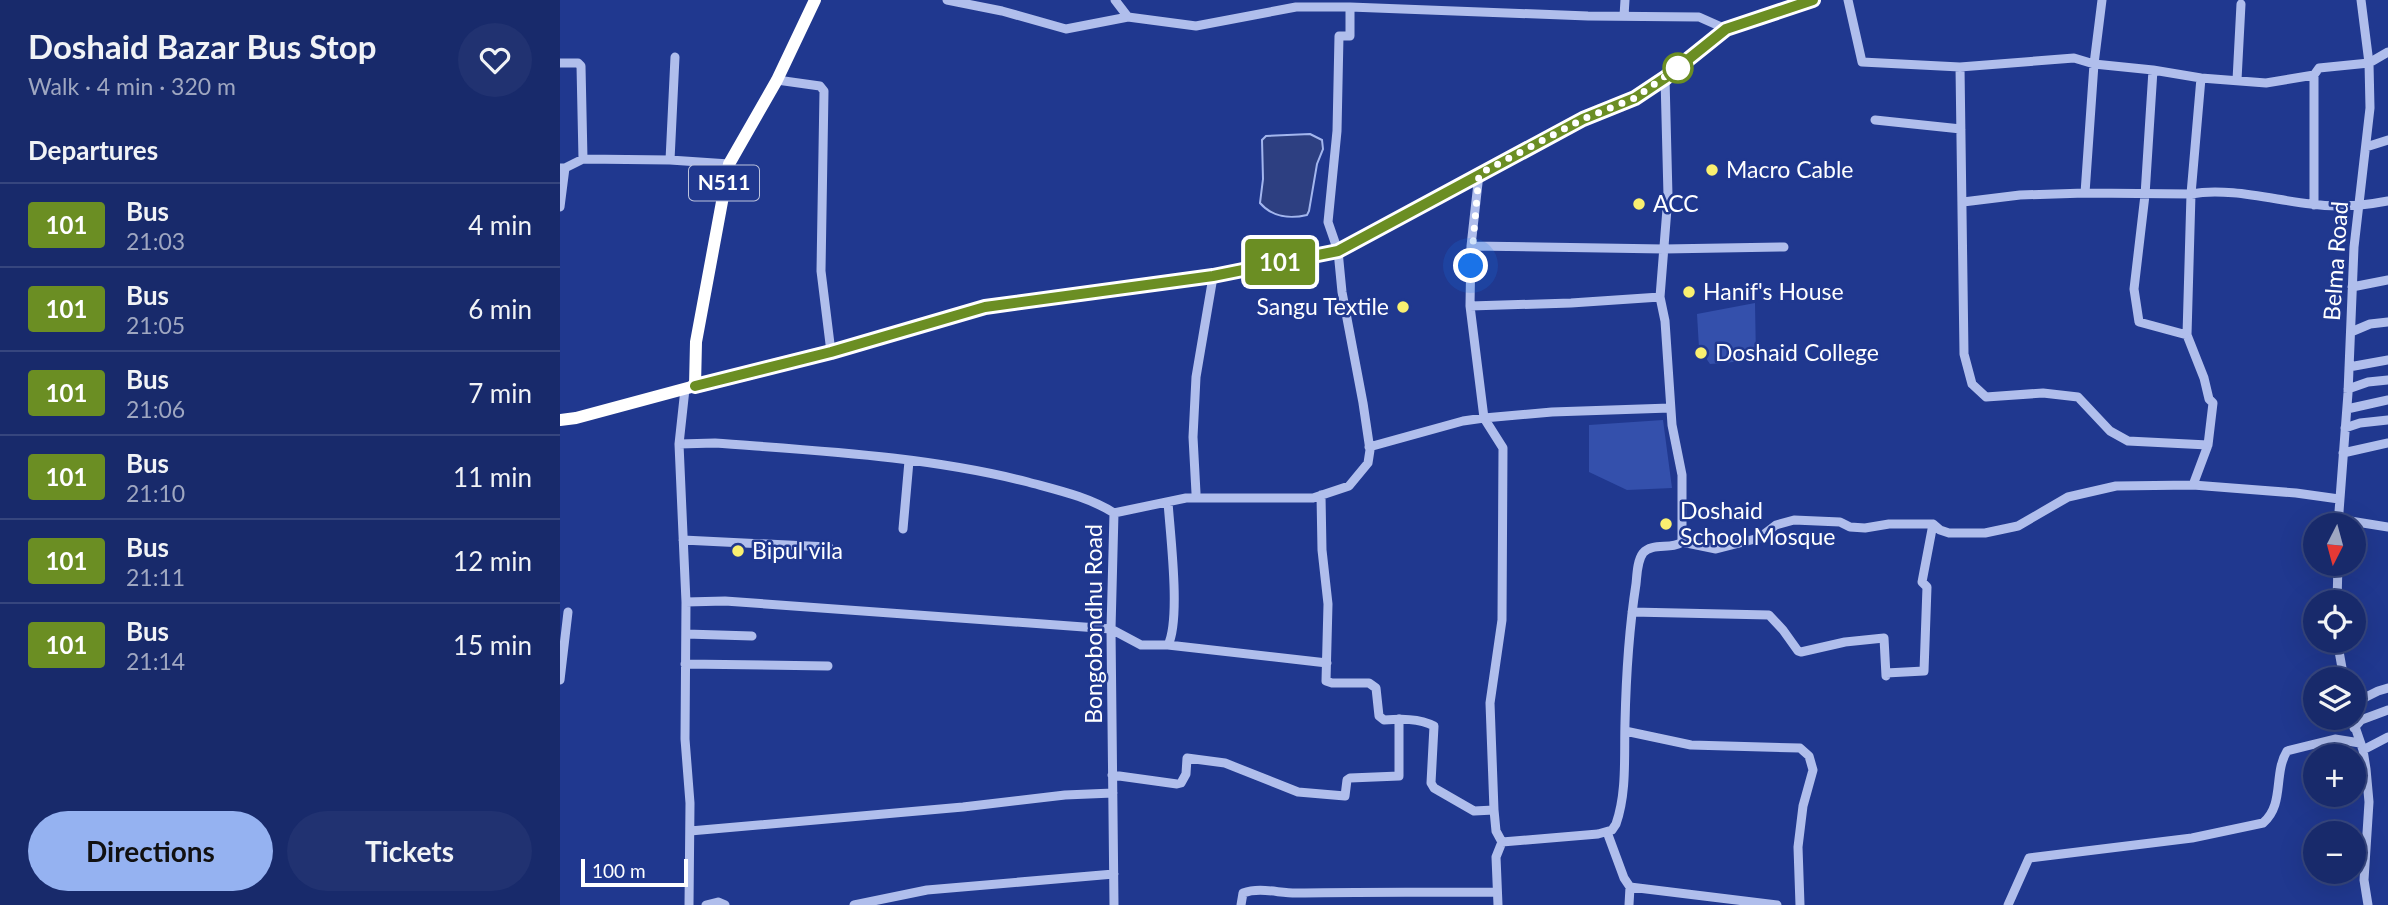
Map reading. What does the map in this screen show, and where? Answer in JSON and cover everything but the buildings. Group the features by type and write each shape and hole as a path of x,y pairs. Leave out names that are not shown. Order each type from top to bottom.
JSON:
{"highway":[{"name":"N511","path":"690,387 729,164 777,80 815,0"},
{"path":"560,420 690,387"}],"main road":[{"path":"690,387 831,352 985,307 1213,276 1338,251 1583,119 1635,98 1665,78 1726,29 1813,0"}],"street":[{"path":"947,0 1002,11 1066,29 1128,17 1196,26 1296,8 1437,4 1624,16 1699,17 1726,29"},
{"path":"1115,0 1128,17"},
{"path":"1624,16 1625,0"},
{"path":"1848,0 1862,62 1960,67 2074,58 2094,64 2201,78 2266,83 2314,75"},
{"path":"2085,193 2094,64 2102,0"},
{"name":"Belma Road","path":"2338,513 2347,409 2354,247 2370,108 2369,63 2361,0"},
{"path":"2237,80 2241,4"},
{"path":"1350,6 1350,36 1339,36 1337,131 1328,222 1338,251 1342,292 1369,447 1463,421 1484,418 1552,412 1670,408"},
{"path":"2314,205 2314,75 2319,68 2369,63 2388,52"},
{"path":"670,160 675,57"},
{"path":"560,63 578,63 581,66 583,159"},
{"path":"1960,67 1964,354 1972,384 1986,397 2043,393 2078,397 2110,431 2127,441 2208,445"},
{"path":"2153,70 2145,195 2134,289 2139,321 2187,335"},
{"path":"1665,78 1668,196 1660,297 1665,321 1670,408 1682,475 1682,542"},
{"path":"2193,485 2208,445 2213,403 2209,399 2187,335 2191,194 2201,78"},
{"path":"777,80 821,86 824,91 821,271 831,352"},
{"path":"1875,120 1961,129"},
{"path":"2366,147 2388,140"},
{"path":"560,208 562,168 583,159 729,164"},
{"path":"1479,174 1471,246 1470,306 1484,418 1503,448 1502,620 1490,703 1494,810 1496,831 1502,842"},
{"path":"1963,202 2020,195 2203,192 2314,205 2359,207 2388,201"},
{"path":"1471,246 1664,249 1784,247"},
{"path":"1196,493 1193,438 1196,377 1213,276"},
{"path":"2352,287 2388,280"},
{"path":"1470,306 1660,297"},
{"path":"2351,332 2370,324 2388,322"},
{"path":"2349,367 2388,360"},
{"path":"2348,389 2368,382 2388,380"},
{"path":"689,905 690,831 685,739 686,601 679,444 690,387"},
{"path":"2347,409 2388,400"},
{"path":"2345,428 2360,422 2388,420"},
{"path":"679,444 715,443 909,461 995,474 1040,485 1101,505 1114,513"},
{"path":"2343,453 2388,443"},
{"name":"Bongobondhu Road","path":"1114,905 1111,629 1114,513 1186,498 1313,498 1349,486 1368,463 1369,447"},
{"path":"903,528 909,461"},
{"path":"1502,842 1598,834 1612,830 1619,817 1632,612 1640,558 1644,551 1652,547 1677,545 1682,542 1716,549 1759,538 1776,525 1794,520 1840,522 1850,527 1865,528 1889,524 1933,524 1940,530 1963,534 1985,533 2018,526 2068,497 2116,486 2193,485 2339,499"},
{"path":"1321,495 1322,550 1328,604 1326,681 1369,683 1376,688 1379,716 1384,720 1399,719 1434,726 1431,783 1434,788 1474,811 1494,810"},
{"path":"1168,502 1173,579 1173,626 1168,645"},
{"path":"1632,612 1769,615 1801,652 1845,642 1884,638 1886,675 1924,671 1927,587 1922,582 1933,524"},
{"path":"2366,525 2388,527"},
{"path":"683,540 829,547"},
{"path":"686,601 725,601 1111,629 1142,645 1168,645 1327,663"},
{"path":"560,680 568,612"},
{"path":"686,634 752,636"},
{"path":"685,664 828,666"},
{"path":"2366,698 2388,688"},
{"path":"2366,718 2388,710"},
{"path":"1112,775 1177,784 1181,783 1185,775 1187,758 1194,758 1225,763 1298,792 1345,796 1347,780 1350,778 1399,776 1399,719"},
{"path":"1625,731 1691,744 1800,748 1809,756 1813,770 1803,806 1798,847 1800,905"},
{"path":"2366,745 2388,737"},
{"path":"2315,744 2335,739 2354,744"},
{"path":"2008,905 2029,858 2192,838 2263,823 2270,817 2276,805 2283,759 2287,751 2303,747"},
{"path":"2366,778 2369,802 2364,880 2368,905"},
{"path":"690,831 963,807 1065,795 1113,793"},
{"path":"1607,832 1623,878 1630,887 1629,905"},
{"path":"1498,905 1496,857 1502,842"},
{"path":"854,905 927,890 1114,874"},
{"path":"1630,887 1730,902 1777,905"},
{"path":"1241,905 1243,893 1253,889 1284,893 1497,892"},
{"path":"706,905 718,902 725,905"}],"shaded area":[{"path":"1310,134 1322,140 1323,149 1317,164 1309,211 1307,215 1294,217 1276,214 1260,203 1263,179 1262,140 1266,136"},
{"path":"1755,303 1756,360 1710,364 1699,348 1697,314"},
{"path":"1663,420 1672,488 1627,490 1589,472 1589,425"}],"bus line":[{"name":"101","path":"695,386 831,352 985,307 1213,276 1338,251 1583,119 1635,98 1665,78 1726,29 1813,0"}],"place":[{"name":"Macro Cable","path":"1712,170"},
{"name":"ACC","path":"1639,204"},
{"name":"Hanif's House","path":"1689,292"},
{"name":"Sangu Textile","path":"1403,307"},
{"name":"Doshaid College","path":"1701,353"},
{"name":"Doshaid School Mosque","path":"1666,524"},
{"name":"Bipul vila","path":"738,551"}],"route":[{"path":"1471,266 1479,174 1583,119 1635,98 1685,62 1678,68"}]}
